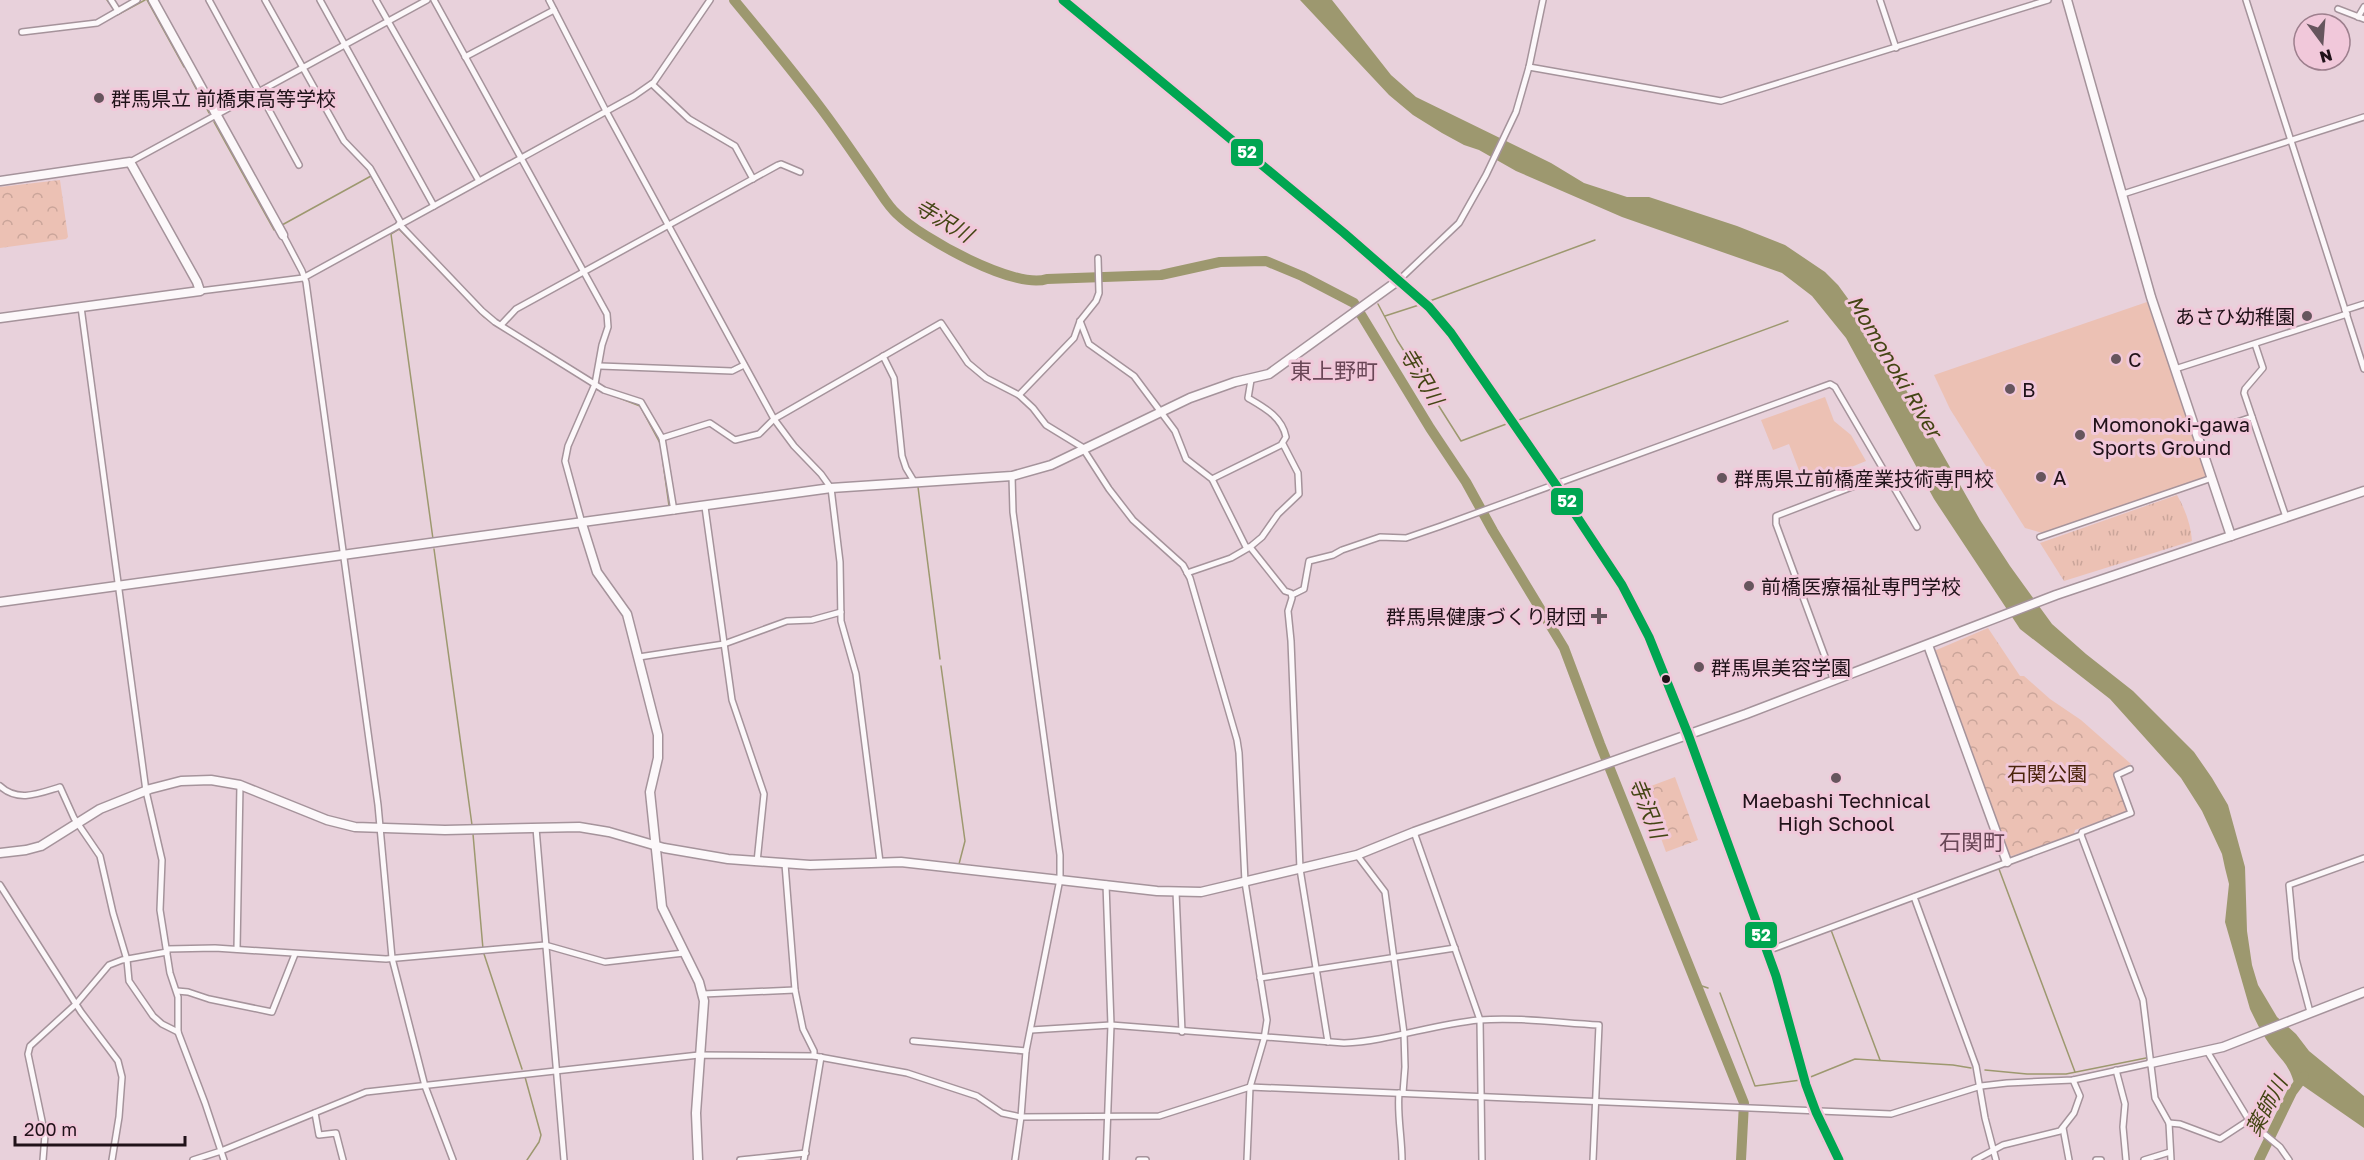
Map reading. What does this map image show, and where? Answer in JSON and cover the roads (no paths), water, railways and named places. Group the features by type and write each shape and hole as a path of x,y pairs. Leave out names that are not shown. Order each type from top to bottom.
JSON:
{"street":[{"path":"111,0 118,10"},
{"path":"22,32 97,23 137,0"},
{"path":"153,0 305,277 381,828 392,958 425,1086 453,1160"},
{"path":"209,0 299,165"},
{"path":"265,0 344,141 370,168 400,223 482,311 501,326 595,384 616,395 641,402 662,438 674,511"},
{"path":"320,0 434,206"},
{"path":"376,0 478,181"},
{"path":"0,181 130,162 427,0"},
{"path":"434,0 608,314 608,327 602,345 595,384 568,446 565,461 597,572 627,614 659,740 658,758 650,792 662,907 703,994 696,1113 698,1160"},
{"path":"549,0 606,111 774,419 831,488 840,562 843,629 856,674 880,862"},
{"path":"0,318 305,277 652,84 710,0"},
{"path":"1063,0 1429,307 1451,333 1556,485 1636,610 1688,734 1767,951 1816,1112 1839,1160"},
{"path":"0,602 582,524 831,488 1012,476 1051,465 1213,389 1251,380 1278,369 1399,280 1459,223 1485,175 1512,120 1529,67 1543,0"},
{"path":"1880,0 1896,48"},
{"path":"1529,67 1721,101 2048,0"},
{"path":"2067,0 2151,297 2231,536"},
{"path":"2246,0 2364,369"},
{"path":"2338,9 2361,18 2364,7"},
{"path":"465,57 554,10"},
{"path":"652,84 689,119 735,146 753,179"},
{"path":"2123,194 2364,117"},
{"path":"130,162 200,291"},
{"path":"501,326 516,309 781,164 800,172"},
{"path":"1019,395 1074,338 1080,321 1096,301 1099,293 1098,261"},
{"path":"2175,369 2255,344 2364,304"},
{"path":"81,307 146,791 162,860 160,910 170,973 177,992 178,1032 224,1160"},
{"path":"1080,321 1089,344 1134,376 1179,439 1186,459 1212,479 1246,547 1250,547 1285,591 1292,595"},
{"path":"662,438 710,423 735,440 759,434 774,419 941,323 968,363 986,378 1019,395 1046,425 1085,450 1109,489 1133,520 1175,558 1187,573 1237,740 1245,882 1267,1020 1251,1087 1247,1160"},
{"path":"2255,344 2263,368 2244,390 2286,517"},
{"path":"883,356 894,378 904,462 915,483"},
{"path":"600,366 732,371 744,365"},
{"path":"1212,479 1282,444 1286,437 1284,427 1277,418 1248,398 1251,380"},
{"path":"1328,1042 1300,869 1292,641 1288,610 1292,595 1304,589 1309,561 1333,555 1380,537 1406,538 1830,384 1835,387 1917,527"},
{"path":"2198,435 2252,417"},
{"path":"1187,573 1231,558 1250,547 1262,537 1278,514 1299,494 1298,472 1282,444"},
{"path":"1834,681 1776,524 1776,516 1886,474"},
{"path":"1012,476 1015,523 1060,855 1060,879 1026,1051 1015,1160"},
{"path":"2040,537 2212,478"},
{"path":"0,853 41,846 100,809 174,782 194,780 240,785 327,820 355,826 587,828 690,853 757,862 785,864 901,862 1176,892 1201,892 1356,855 1834,681 2050,598 2364,491"},
{"path":"705,507 736,716 745,735 764,794 757,862"},
{"path":"639,657 724,644 787,621 812,620 841,612"},
{"path":"1928,645 1946,682 2007,862"},
{"path":"1767,951 2081,835 2082,832 2131,813 2117,775 2130,770"},
{"path":"237,950 240,785"},
{"path":"0,786 8,793 23,796 60,787 66,804 77,823 100,856 127,960 129,981 153,1016 162,1024 178,1032"},
{"path":"536,828 564,1160"},
{"path":"1414,832 1480,1020 1482,1160"},
{"path":"2081,835 2143,1000 2155,1098 2169,1123 2171,1160"},
{"path":"1356,855 1385,892 1404,1033 1405,1067 1398,1109 1402,1160"},
{"path":"2307,1013 2296,959 2289,885 2364,858"},
{"path":"785,864 795,990 803,1029 814,1051 814,1056"},
{"path":"0,885 76,1004 118,1061 122,1077 119,1117 112,1160"},
{"path":"1106,885 1111,1025 1106,1160"},
{"path":"1176,892 1182,1032"},
{"path":"1914,897 1976,1066 1985,1118 1996,1160"},
{"path":"44,1160 45,1135 27,1054 30,1046 76,1004 109,964 167,950 237,950 392,958 545,945 602,962 684,952"},
{"path":"1260,978 1455,948"},
{"path":"177,992 188,992 209,999 272,1012 295,954"},
{"path":"703,994 795,990"},
{"path":"193,1160 221,1151 366,1092 699,1055 814,1056 907,1073 977,1096 1002,1113 1021,1117 1159,1116 1251,1087 1891,1114 1981,1086 2073,1080 2207,1051 2245,1039 2364,992"},
{"path":"1030,1030 1111,1025 1264,1039 1364,1042 1480,1020 1599,1025 1593,1160"},
{"path":"913,1041 1026,1051"},
{"path":"2207,1051 2248,1120 2274,1142 2289,1160"},
{"path":"804,1160 821,1057"},
{"path":"2116,1070 2125,1104 2123,1127 2126,1160"},
{"path":"1975,1160 1993,1149 2063,1128 2074,1113 2080,1096 2073,1080"},
{"path":"315,1113 320,1135 336,1134 343,1160"},
{"path":"2169,1123 2180,1124 2220,1139 2248,1120"},
{"path":"2063,1128 2069,1160"},
{"path":"2144,1160 2170,1152"},
{"path":"740,1160 806,1153"},
{"path":"1139,1160 1146,1160"}],"waterway":[{"path":"107,0 113,8"},
{"path":"117,15 145,0"},
{"path":"147,0 184,67"},
{"name":"寺沢川","path":"734,0 820,107 894,211 926,236 969,260 1013,277 1032,280 1161,275 1220,262 1266,261 1302,276 1354,303 1430,428 1466,482 1564,648 1600,744 1744,1103 1741,1160"},
{"path":"192,81 209,113"},
{"path":"214,122 274,230"},
{"path":"282,225 371,176 396,220"},
{"path":"433,539 391,234 399,229 491,322"},
{"path":"1427,302 1595,240"},
{"path":"1378,304 1397,340 1461,441 1509,423"},
{"path":"1385,316 1419,305"},
{"path":"1516,421 1788,321"},
{"path":"596,389 640,406 661,445"},
{"path":"662,455 669,506"},
{"path":"918,487 940,659"},
{"path":"434,549 472,825"},
{"path":"941,666 965,841 959,864"},
{"path":"473,834 483,949"},
{"path":"1999,869 2075,1072"},
{"path":"1831,930 1880,1060"},
{"path":"484,954 522,1069"},
{"path":"1696,984 1708,988"},
{"path":"1720,993 1755,1086 1801,1080"},
{"path":"1985,1070 2027,1074 2066,1074 2146,1058"},
{"path":"1808,1078 1855,1059 1971,1068"},
{"name":"薬師川","path":"2259,1160 2292,1092 2304,1076"},
{"path":"525,1077 541,1135 527,1160"}],"place":[{"name":"群馬県立 前橋東高等学校","path":"99,98"},
{"name":"あさひ幼稚園","path":"2307,316"},
{"name":"C","path":"2116,359"},
{"name":"B","path":"2010,389"},
{"name":"Momonoki-gawa Sports Ground","path":"2080,435"},
{"name":"A","path":"2041,477"},
{"name":"群馬県立前橋産業技術専門校","path":"1722,478"},
{"name":"前橋医療福祉専門学校","path":"1749,586"},
{"name":"群馬県健康づくり財団","path":"1599,616"},
{"name":"群馬県美容学園","path":"1699,667"},
{"name":"Maebashi Technical High School","path":"1836,778"}],"district":[{"name":"東上野町","path":"1334,370"},
{"name":"石関町","path":"1972,841"}],"water label":[{"name":"Momonoki River","path":"1895,366"}],"park label":[{"name":"石関公園","path":"2047,773"}]}
